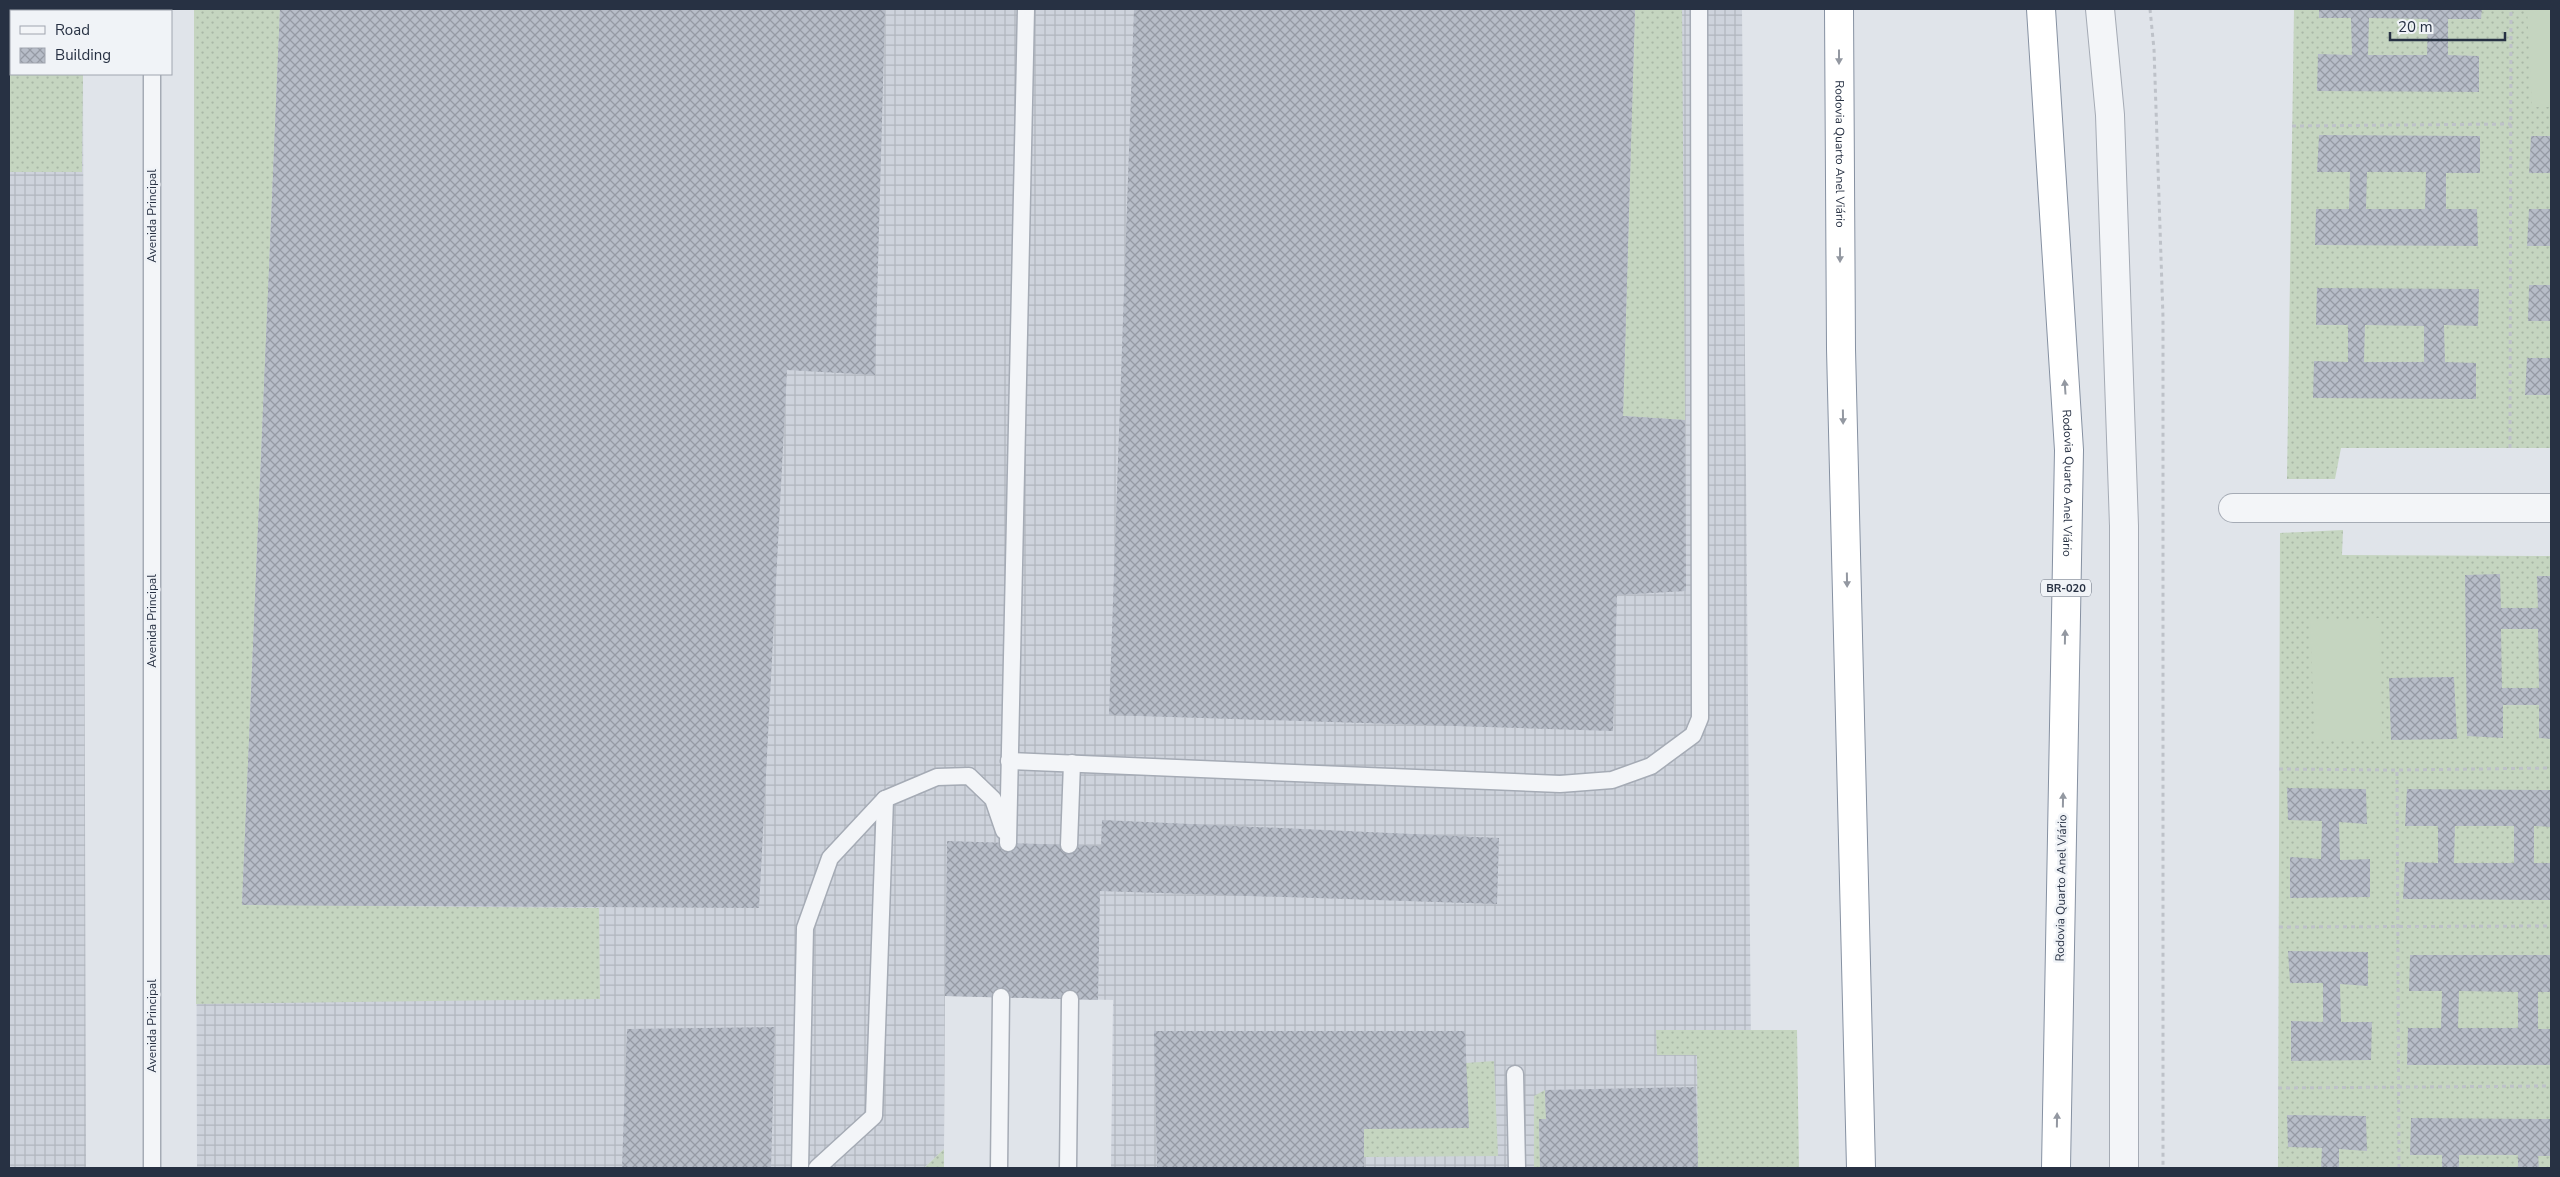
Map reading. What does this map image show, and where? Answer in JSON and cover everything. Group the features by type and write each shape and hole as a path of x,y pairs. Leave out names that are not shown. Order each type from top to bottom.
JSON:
{"highway":[{"name":"Rodovia Quarto Anel Viário","path":"1839,9 1841,349 1861,1168"},
{"name":"Rodovia Quarto Anel Viário","path":"2041,9 2069,450 2056,1168"}],"street":[{"path":"2100,9 2110,115 2124,526 2124,1168"},
{"path":"2233,508 2551,508"}],"lane":[{"path":"800,1168 806,928 830,858 885,799 937,777 969,776 993,799 1008,843 1026,9"},
{"path":"1009,761 1072,762 1560,784 1612,780 1651,766 1693,735 1700,718 1699,9"},
{"name":"Avenida Principal","path":"152,75 152,1168"},
{"path":"1069,845 1072,762"},
{"path":"816,1168 874,1116 885,799"},
{"path":"999,1168 1001,997"},
{"path":"1068,1168 1070,999"},
{"path":"1515,1074 1517,1168"}],"path":[{"path":"2150,9 2154,49 2163,317 2163,1168"},
{"path":"2510,448 2511,9"},
{"path":"2292,126 2511,124"},
{"path":"2279,769 2551,768"},
{"path":"2397,770 2399,1168"},
{"path":"2279,926 2551,926"},
{"path":"2278,1088 2551,1086"}],"shaded area":[{"path":"9,9 84,9 10,10 10,75 83,75 86,1168 9,1168"},
{"path":"194,9 1742,9 1752,1168 1111,1168 1113,1000 945,996 944,1149 924,1168 197,1168"}],"green space":[{"path":"9,9 84,9 10,10 10,75 83,75 82,172 9,172"},
{"path":"194,9 280,9 242,905 599,908 600,999 196,1004"},
{"path":"1635,9 1682,9 1685,420 1623,416"},
{"path":"2294,9 2551,9 2551,448 2341,448 2335,479 2287,479"},
{"path":"2527,9 2551,9 2551,107 2532,107"},
{"path":"2343,530 2342,555 2551,556 2551,1168 2278,1168 2280,533"},
{"path":"2379,618 2382,741 2315,741 2310,621"},
{"path":"1656,1030 1797,1030 1799,1168 1698,1168 1697,1055 1657,1055"},
{"path":"1494,1061 1498,1156 1364,1157 1364,1128 1466,1063"},
{"path":"1545,1090 1546,1119 1539,1120 1540,1168 1534,1168 1534,1096"},
{"path":"944,1149 944,1168 924,1168"}],"building":[{"path":"280,9 885,9 875,375 787,370 759,908 242,905"},
{"path":"1134,9 1635,9 1623,416 1685,420 1686,591 1617,595 1613,731 1109,715"},
{"path":"2319,9 2482,9 2481,19 2448,19 2448,55 2479,56 2479,92 2317,91 2318,54 2352,55 2351,18 2319,18","holes":["2369,18 2428,19 2427,55 2368,55"]},
{"path":"2319,135 2480,136 2480,173 2446,173 2446,209 2477,209 2478,246 2315,245 2316,209 2349,209 2350,172 2317,172","holes":["2367,172 2426,172 2425,209 2366,209"]},
{"path":"2531,136 2551,136 2551,173 2529,173"},
{"path":"2529,209 2551,209 2551,246 2527,246"},
{"path":"2529,285 2551,285 2551,321 2528,321"},
{"path":"2317,288 2479,289 2478,326 2444,325 2445,362 2476,363 2476,399 2313,398 2314,361 2348,362 2348,325 2316,325","holes":["2365,325 2424,326 2424,362 2364,362"]},
{"path":"2527,358 2551,358 2551,395 2525,395"},
{"path":"2500,574 2501,608 2538,608 2537,576 2551,576 2551,739 2539,738 2539,705 2503,705 2503,738 2467,736 2465,575","holes":["2501,629 2538,629 2539,688 2502,688"]},
{"path":"2454,677 2457,739 2391,740 2389,678"},
{"path":"2287,788 2366,789 2367,824 2339,822 2340,860 2370,859 2370,897 2290,898 2290,857 2321,859 2322,821 2288,820"},
{"path":"2407,789 2551,790 2551,827 2534,826 2534,863 2551,863 2551,900 2403,899 2405,862 2438,863 2438,826 2405,826","holes":["2455,826 2514,826 2514,863 2454,863"]},
{"path":"1102,820 1499,838 1497,904 1100,891 1098,1000 945,996 947,841 1101,846"},
{"path":"2288,951 2368,952 2368,986 2340,984 2341,1022 2372,1022 2371,1060 2291,1061 2291,1021 2323,1022 2323,983 2290,983"},
{"path":"2410,955 2551,955 2551,992 2538,992 2538,1029 2551,1029 2551,1065 2407,1065 2408,1028 2441,1028 2442,991 2409,991","holes":["2459,991 2518,992 2518,1028 2458,1028"]},
{"path":"775,1027 771,1168 622,1168 627,1029"},
{"path":"1154,1031 1465,1031 1469,1128 1364,1129 1364,1168 1157,1168"},
{"path":"1696,1087 1698,1168 1540,1168 1539,1119 1546,1119 1545,1090"},
{"path":"2287,1115 2366,1116 2367,1151 2339,1149 2339,1168 2321,1168 2322,1148 2288,1147"},
{"path":"2411,1118 2551,1119 2551,1156 2538,1156 2539,1168 2518,1168 2518,1155 2459,1155 2459,1168 2442,1168 2442,1155 2410,1155"}]}
